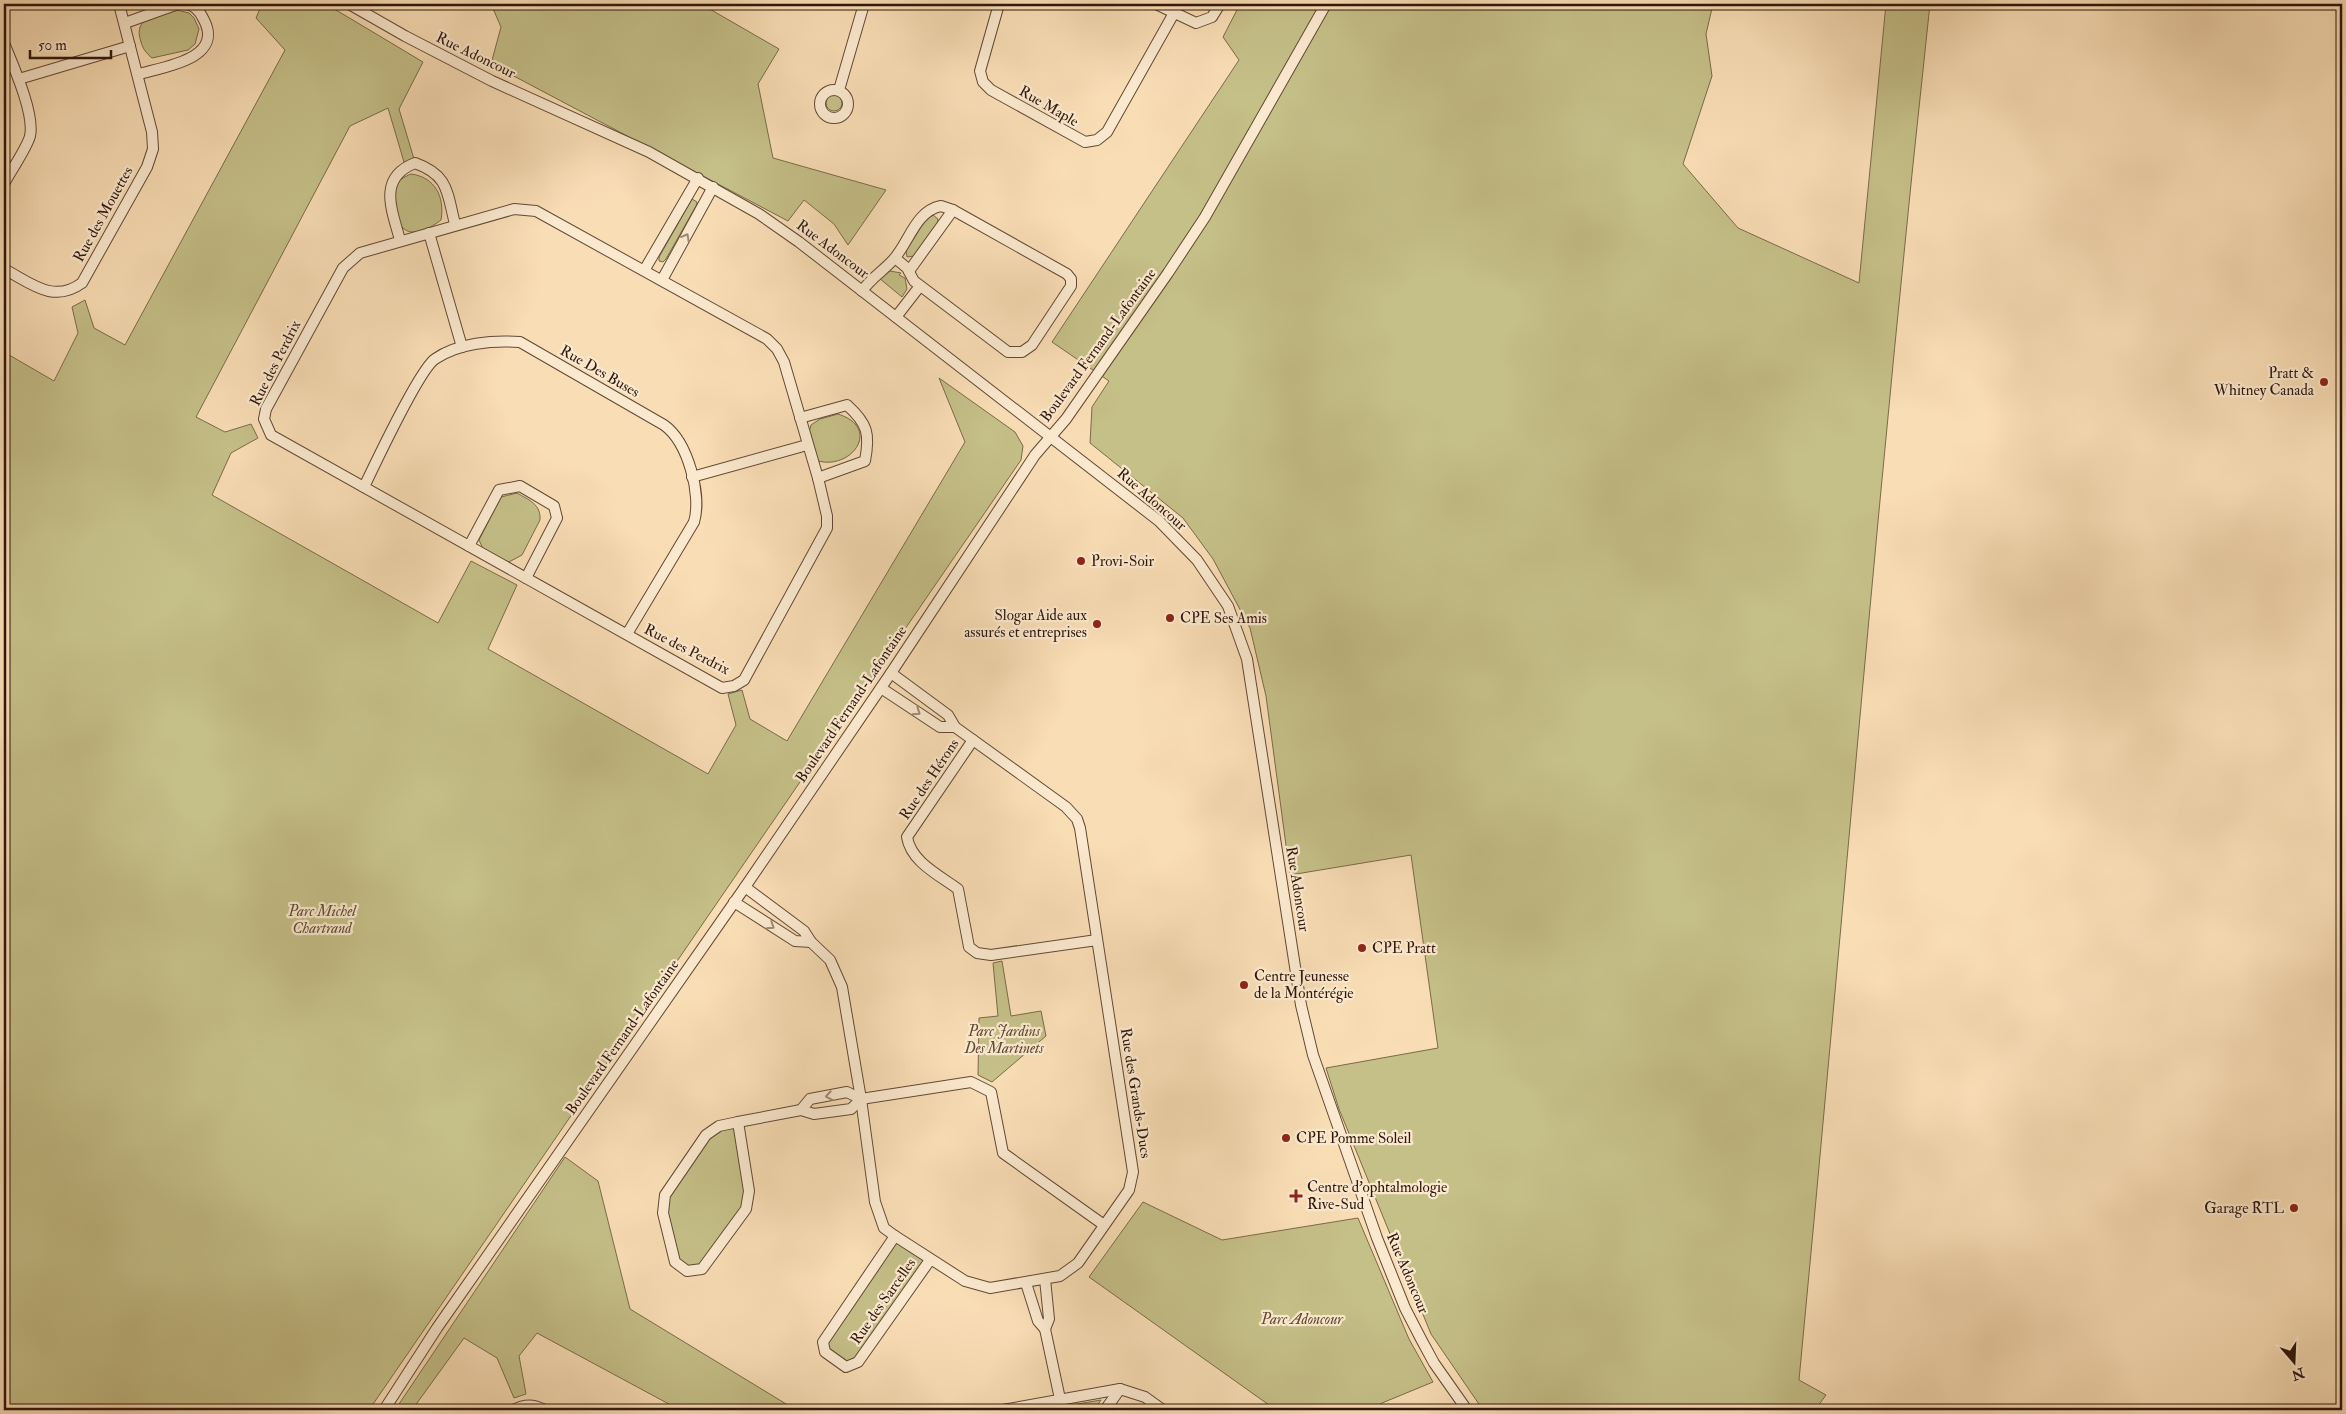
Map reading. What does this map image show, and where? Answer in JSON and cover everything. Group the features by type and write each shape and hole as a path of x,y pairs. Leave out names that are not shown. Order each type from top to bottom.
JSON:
{"street":[{"name":"Rue des Mouettes","path":"4,268 39,288 60,294 72,290 82,283 147,167 153,149 152,132 139,74 119,4"},
{"path":"124,23 178,4"},
{"path":"139,74 191,59 203,49 207,38 205,22 198,10 184,4"},
{"name":"Rue Adoncour","path":"349,4 438,54 492,81 626,141 698,178 787,232 1159,521 1197,560 1228,606 1247,659 1301,1005 1313,1054 1377,1238 1405,1308 1434,1363 1467,1410"},
{"path":"839,90 862,4"},
{"name":"Rue Maple","path":"999,4 981,66 982,82 991,90 1085,142 1097,140 1107,132 1174,14"},
{"path":"1156,4 1192,22 1201,22 1212,17 1220,4"},
{"name":"Boulevard Fernand-Lafontaine","path":"384,1410 437,1328 745,887 881,688 1035,455 1066,419 1205,217 1326,4"},
{"path":"4,44 19,79 29,119 30,136 4,184"},
{"path":"19,79 130,46"},
{"path":"400,240 390,199 391,183 398,173 416,163 438,174 445,185 455,224"},
{"path":"645,269 698,178"},
{"path":"662,280 713,187"},
{"path":"862,291 874,276 895,258 928,210 941,206 953,210 1067,274 1071,280 1070,289 1032,345 1017,352 1008,352 920,286 912,279 909,271 895,258"},
{"name":"Rue des Perdrix","path":"514,209 536,211 645,269 767,339 777,349 784,362 818,478 827,516 825,533 744,680 734,686 722,688 271,435 264,420 266,409 343,268 360,253 455,224 514,209"},
{"path":"909,271 953,210"},
{"path":"428,233 462,347"},
{"path":"896,317 920,286"},
{"name":"Rue Des Buses","path":"364,487 420,379 434,360 462,347 501,340 520,342 673,431 680,441 692,477 698,510 694,522 627,634"},
{"path":"800,418 847,405 862,418 869,442 865,461 818,478"},
{"path":"692,477 807,445"},
{"path":"470,546 499,490 520,486 554,506 557,518 526,578"},
{"name":"Rue des Grands-Ducs","path":"745,887 804,931 811,942 830,960 842,987 861,1099 875,1202 884,1228 930,1260 966,1281 990,1288 1060,1276 1078,1263 1129,1190 1133,1172 1080,828 1076,819 1066,807 955,727 948,715 891,673"},
{"name":"Rue des Grands-Ducs","path":"881,688 940,727 955,727"},
{"name":"Rue des Hérons","path":"973,740 907,837 909,847 916,858 958,889 969,947 977,953 991,955 1097,940"},
{"name":"Rue des Grands-Ducs","path":"734,902 795,941 811,942"},
{"path":"801,1110 810,1099 847,1092 861,1099 971,1082 992,1092 1003,1153 1104,1225"},
{"path":"738,1122 749,1191 746,1209 702,1269 687,1271 675,1262 663,1213 666,1195 706,1135 719,1126 738,1122 801,1110 814,1114 851,1109 861,1099"},
{"name":"Rue des Sarcelles","path":"895,1236 823,1342 825,1352 846,1366 858,1362 930,1260"},
{"path":"1045,1279 1049,1318 1045,1329"},
{"path":"1026,1283 1038,1321 1045,1329 1060,1399"},
{"path":"1105,1410 1120,1389"},
{"path":"1009,1410 1120,1389 1146,1397 1163,1410"},
{"path":"513,1410 523,1405 535,1405 545,1410"}],"green space":[{"name":"Parc Michel Chartrand","path":"262,4 326,4 423,62 399,109 414,159 404,162 388,108 350,126 196,417 225,432 251,424 258,438 231,453 212,495 438,623 471,561 517,585 488,649 708,774 736,725 728,694 742,690 750,719 787,741 965,442 939,378 1015,432 1023,446 1021,460 369,1410 4,1410 4,352 54,381 78,333 72,307 85,300 94,328 125,345 285,50 256,18"},
{"path":"491,4 701,4 779,49 758,84 773,158 886,190 848,245 834,224 804,200 788,221 491,64 501,27"},
{"path":"1240,4 1713,4 1706,34 1712,76 1683,164 1738,228 1859,283 1886,4 1930,4 1878,520 1799,1380 1826,1395 1815,1410 1483,1410 1431,1334 1339,1109 1326,1068 1438,1048 1411,855 1290,875 1266,696 1250,628 1213,559 1183,518 1090,443 1092,407 1109,381 1052,342 1239,60 1223,37"},
{"path":"177,10 189,13 194,18 199,29 195,44 188,50 152,58 145,51 142,44 139,33 140,27 148,18"},
{"path":"834,95 842,103 834,111 826,103"},
{"path":"411,174 426,179 437,190 440,196 442,212 441,220 433,226 416,232 411,232 402,227 393,198 393,189 396,184"},
{"path":"692,199 697,202 696,206 666,259 663,262 659,261 659,257"},
{"path":"933,215 938,219 937,224 914,256 907,257 906,251 928,216"},
{"path":"890,271 901,273 899,275 905,278 907,289 902,297 879,278"},
{"path":"838,414 851,420 858,429 860,437 857,446 851,454 842,459 830,462 818,461 808,436 811,425 820,419"},
{"path":"517,493 530,500 536,506 539,510 540,520 522,555 509,562 484,551 479,540 501,497"},
{"name":"Parc Jardins Des Martinets","path":"1002,961 1011,1016 1041,1011 1046,1036 992,1082 978,1075 979,1018 998,1016 993,963"},
{"path":"738,1122 746,1209 702,1269 687,1271 675,1262 665,1195 706,1135"},
{"path":"565,1157 598,1181 630,1309 796,1410 680,1410 537,1333 519,1356 526,1394 514,1398 497,1358 464,1338 412,1410 395,1410"},
{"name":"Parc Adoncour","path":"1143,1202 1222,1240 1358,1218 1409,1339 1433,1382 1382,1403 1372,1410 1276,1410 1089,1277"},
{"path":"895,1236 930,1260 858,1362 846,1367 825,1352 823,1342"},
{"path":"1101,1400 1094,1410 1042,1410"}],"place":[{"name":"Pratt & Whitney Canada","path":"2324,382"},
{"name":"Provi-Soir","path":"1081,561"},
{"name":"CPE Ses Amis","path":"1170,618"},
{"name":"Slogar Aide aux assurés et entreprises","path":"1097,624"},
{"name":"CPE Pratt","path":"1362,948"},
{"name":"Centre Jeunesse de la Montérégie","path":"1244,985"},
{"name":"CPE Pomme Soleil","path":"1286,1138"},
{"name":"Centre d'ophtalmologie Rive-Sud","path":"1296,1196"},
{"name":"Garage RTL","path":"2294,1208"}]}
